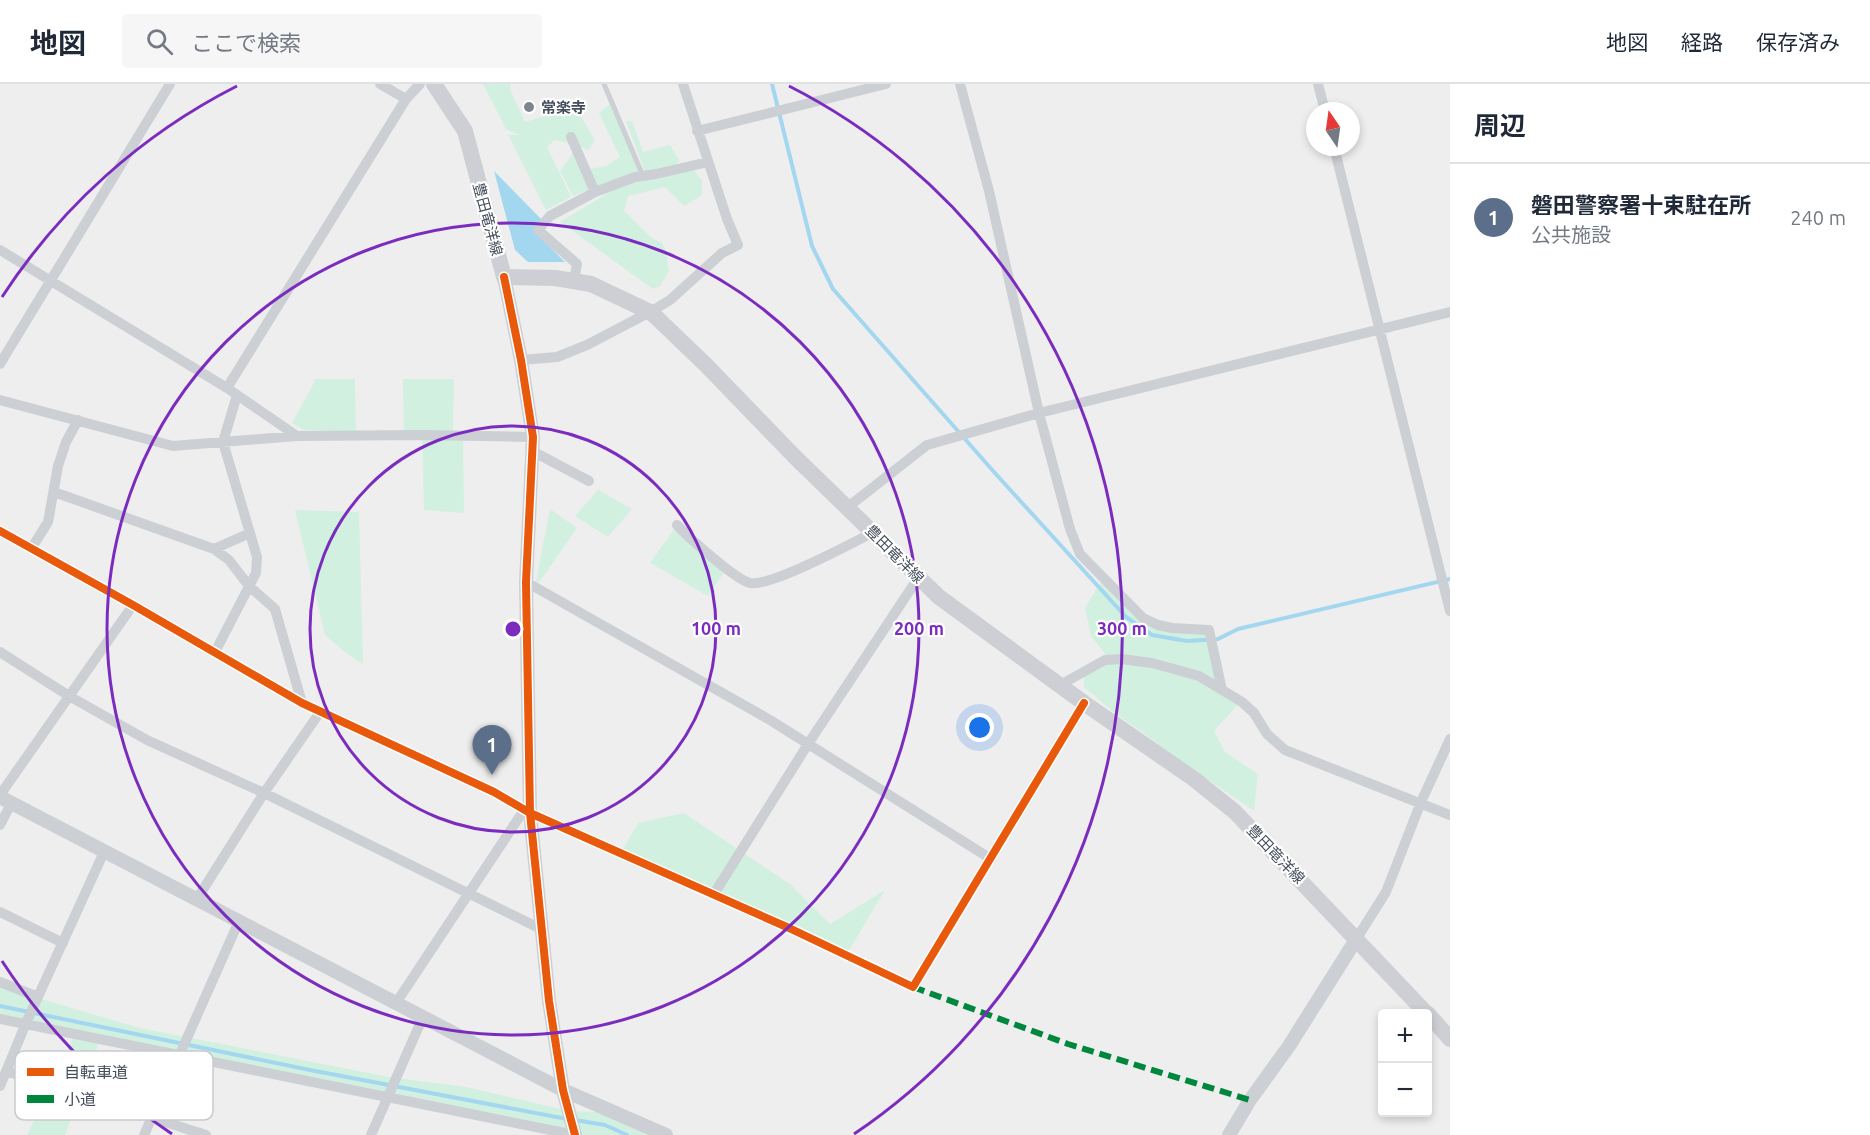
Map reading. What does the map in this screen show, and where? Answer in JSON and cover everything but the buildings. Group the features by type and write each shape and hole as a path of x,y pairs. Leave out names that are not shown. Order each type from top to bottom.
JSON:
{"main road":[{"name":"豊田竜洋線","path":"433,85 465,131 504,277 555,278 591,284 650,312 706,365 795,457 874,532 918,578 964,616 1194,779 1235,812 1422,1009"},
{"name":"豊田竜洋線","path":"1432,1019 1450,1039"}],"street":[{"path":"0,364 170,84"},
{"path":"380,84 406,99"},
{"path":"521,360 557,357 587,345 650,312 670,300 722,254 738,245 682,84"},
{"path":"697,131 886,84"},
{"path":"960,84 989,191 1039,413 1070,529 1080,554 1143,618 1158,626 1209,630 1222,690"},
{"path":"1318,84 1323,102"},
{"path":"227,388 406,99 433,85"},
{"path":"571,137 595,192"},
{"path":"1336,156 1450,611"},
{"path":"574,281 577,264 538,230 550,216 595,192 635,177 708,162"},
{"path":"0,250 237,394 297,436"},
{"path":"213,1063 575,1135 563,1090 549,1001 527,811 526,582 533,444 521,360 504,277"},
{"path":"848,507 927,445 1039,413 1450,312"},
{"path":"215,652 256,573 257,557 223,442 237,394"},
{"path":"0,400 172,446 297,436 533,444 589,481"},
{"path":"31,549 48,522 61,458 66,442 78,420"},
{"path":"54,492 214,549 229,560 249,586 274,609 302,703"},
{"path":"677,525 689,538 738,577 751,583 769,580 811,564 874,532"},
{"path":"0,531 320,712 494,792 527,811 789,928 913,987 1084,703"},
{"path":"214,549 250,533"},
{"path":"714,894 808,744 918,578"},
{"path":"526,582 770,720 991,859"},
{"path":"0,825 4,799 69,696 133,605"},
{"path":"0,652 69,696 147,740 264,794 541,929"},
{"path":"1059,685 1105,660 1120,658 1152,663 1199,675 1242,702 1254,713 1267,734 1285,750 1450,815"},
{"path":"197,899 320,712"},
{"path":"1229,1135 1250,1100 1289,1046 1386,892 1421,802 1450,739"},
{"path":"4,799 563,1090 666,1135"},
{"path":"396,1003 527,811"},
{"path":"0,1086 26,1023 104,852"},
{"path":"0,912 63,943"},
{"path":"181,1051 239,921"},
{"path":"0,982 38,997"},
{"path":"371,1135 423,1017"},
{"path":"0,1018 156,1051"},
{"path":"6,1071 15,1074"},
{"path":"144,1135 151,1120"},
{"path":"158,1120 206,1135"}],"lane":[{"path":"604,84 643,176"}],"green space":[{"path":"483,84 511,84 510,89 525,122 572,108 580,115 595,140 588,150 555,140 547,147 571,197 546,210 508,135 519,135 506,129"},
{"path":"614,101 642,173 599,185 573,196 560,171 573,153 585,170 606,166 620,157 599,113"},
{"path":"626,121 632,121 643,152 670,145 679,160 676,165 645,172"},
{"path":"694,170 702,181 702,195 684,206 665,187 628,196 624,211 652,238 662,243 666,251 669,271 660,286 653,289 560,222 630,180"},
{"path":"316,379 355,379 356,431 404,431 403,379 454,379 453,433 463,435 464,513 424,510 422,435 426,434 304,430 292,423"},
{"path":"598,490 632,509 608,537 575,516"},
{"path":"550,509 577,528 538,584 536,581"},
{"path":"295,510 359,512 363,664 325,635"},
{"path":"677,525 727,568 708,596 650,563"},
{"path":"1103,579 1155,624 1204,629 1222,690 1241,701 1214,731 1225,752 1258,774 1254,811 1204,777 1176,767 1156,742 1112,711 1084,687 1084,672 1110,660 1091,636 1085,608"},
{"path":"684,813 791,885 830,924 885,890 848,952 621,853 638,823"},
{"path":"0,987 140,1028 389,1077 466,1087 569,1111 596,1112 658,1135 577,1135 213,1063 213,1051 155,1051 100,1040 96,1051 67,1051 75,1034 0,1019"},
{"path":"34,1120 71,1120 65,1135 27,1135"}],"water":[{"path":"494,171 542,220 534,231 565,262 528,262 515,250"}],"waterway":[{"path":"772,84 812,246 833,289 994,472 1126,617 1152,635 1187,641 1218,639 1238,629 1450,579"},
{"path":"0,1006 310,1070 567,1119"},
{"path":"575,1120 605,1125 627,1135"}],"marked path":[{"path":"913,987 1068,1044 1250,1100"}],"cycle path":[{"path":"504,277 521,360 533,437 526,582 530,813 549,1001 563,1090 575,1135"},
{"path":"0,531 302,703 494,792 530,813 789,928 913,987 1084,703"}],"place":[{"name":"常楽寺","path":"529,107"},
{"name":"磐田警察署十束駐在所","path":"492,775"}]}
